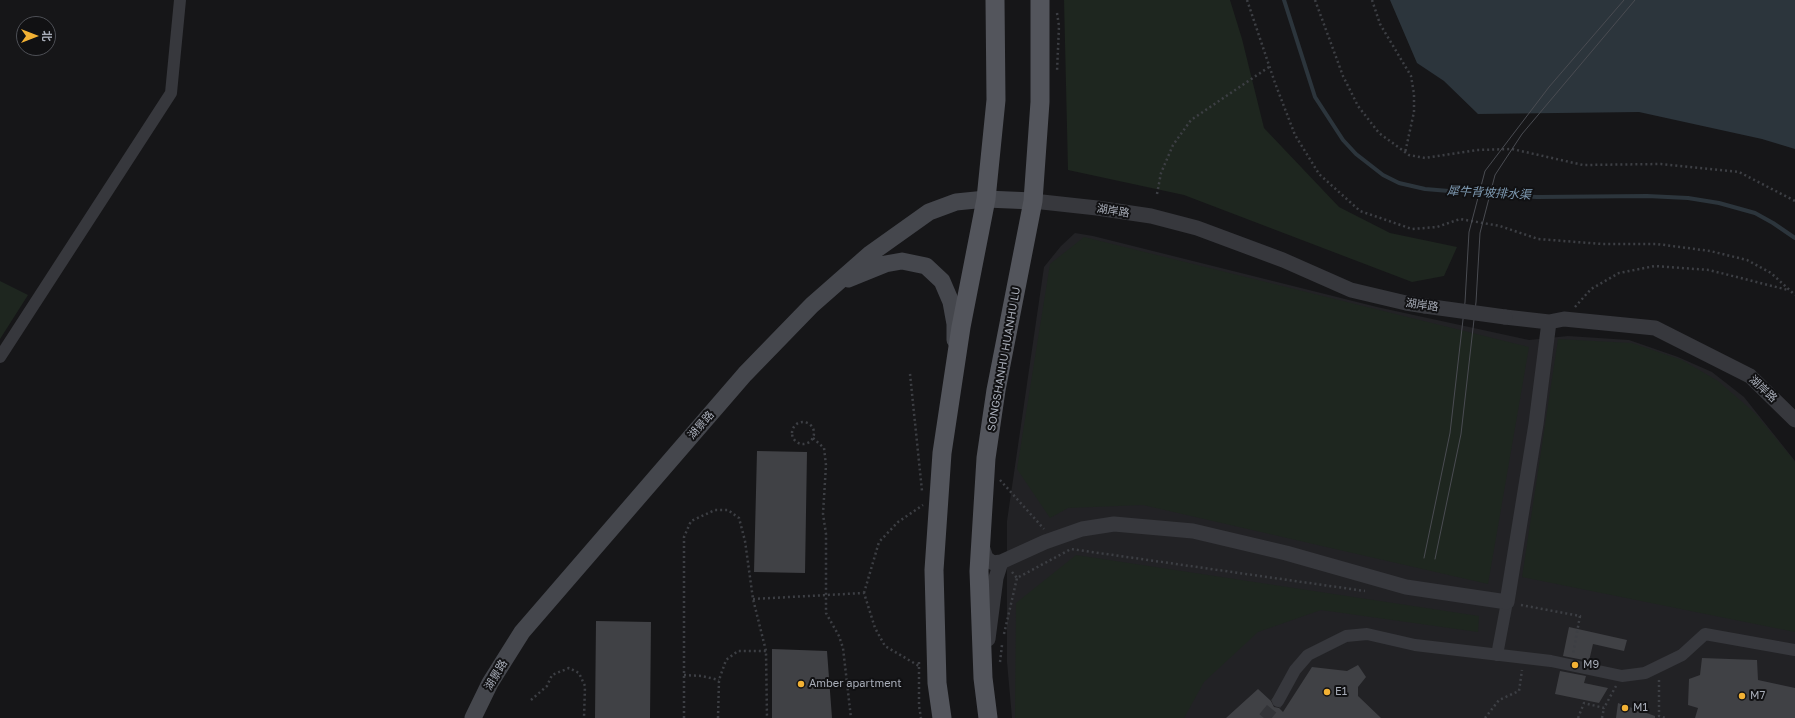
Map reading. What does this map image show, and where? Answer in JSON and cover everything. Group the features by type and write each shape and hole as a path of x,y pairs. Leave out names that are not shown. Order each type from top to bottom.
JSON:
{"main road":[{"path":"942,718 937,683 934,570 942,453 955,366 986,199 996,100 995,0"},
{"name":"SONGSHANHU HUANHU LU","path":"988,718 983,678 979,571 986,458 996,390 1033,201 1040,102 1040,0"},
{"name":"湖景路","path":"473,718 490,683 522,632 744,374 812,305 870,254 928,212 956,202 986,199 1033,201"},
{"path":"837,284 885,264 902,262 926,266 942,280 951,302 955,324 955,366"}],"street":[{"path":"0,357 171,93 180,0"},
{"name":"湖岸路","path":"1033,201 1136,214 1197,228 1282,260 1351,290 1406,304 1549,322 1564,319 1655,328 1750,376 1795,420"},
{"path":"1497,655 1536,424 1549,322"},
{"path":"981,543 986,558 993,563 1007,559 1053,539 1082,529 1114,524 1193,531 1286,553 1406,587 1506,602"},
{"path":"983,678 996,578 1007,559"},
{"path":"1278,701 1295,670 1308,656 1346,636 1367,634 1415,645 1571,665 1622,676 1644,673 1682,655 1705,634 1795,650"}],"path":[{"path":"1247,0 1269,66 1295,135 1307,158 1319,174 1360,211 1412,229 1437,227 1460,219 1500,226 1538,239 1602,244 1657,244 1710,251 1748,260 1771,273 1795,295"},
{"path":"1315,0 1343,76 1358,106 1379,133 1405,153 1424,158 1477,150 1512,149 1583,165 1661,164 1739,172 1795,201"},
{"path":"1372,0 1380,24 1411,76 1414,94 1414,112 1405,153"},
{"path":"1157,194 1162,173 1173,145 1191,120 1269,66"},
{"path":"1564,319 1591,289 1619,273 1656,266 1709,270 1790,290"},
{"path":"803,422 810,424 814,430 813,438 806,443 795,441 792,435 793,428 796,424 803,422"},
{"path":"813,438 824,448 825,459 823,514 826,534 826,613 839,636 843,648 851,718"},
{"path":"997,485 998,478 1053,539 1071,549 1371,592"},
{"path":"919,666 885,646 875,628 864,593 879,542 898,522 924,505"},
{"path":"684,718 684,537 691,521 715,510 728,510 738,518 745,541 753,599 766,650 766,718"},
{"path":"1017,578 1071,549"},
{"path":"1004,635 1017,578 1007,559"},
{"path":"753,599 864,593"},
{"path":"1506,602 1580,616 1571,665"},
{"path":"1000,665 1002,642"},
{"path":"718,718 719,680 726,660 738,651 766,650"},
{"path":"1485,718 1499,700 1519,691 1524,659"},
{"path":"1659,666 1659,716 1666,718"},
{"path":"531,700 547,686 552,675 569,668 579,673 585,686 584,718"},
{"path":"684,675 702,676 719,680"},
{"path":"1602,718 1604,708 1622,676"},
{"path":"1578,718 1584,703 1604,708"}],"shaded area":[{"path":"1064,0 1230,0 1242,39 1264,128 1339,207 1390,233 1457,247 1444,276 1412,282 1184,195 1068,170"},
{"path":"1390,0 1795,0 1795,149 1762,139 1639,112 1478,114 1444,81 1417,63"},
{"path":"1075,233 1093,236 1377,307 1529,340 1568,336 1629,340 1678,357 1712,372 1744,397 1795,461 1795,718 1012,718 1007,662 1007,521 1044,267 1061,246"},
{"path":"1084,237 1529,347 1488,584 1143,505 1068,508 1050,518 1017,469 1050,264"},
{"path":"0,281 28,295 0,339"},
{"path":"1558,339 1632,343 1682,360 1718,381 1755,413 1792,458 1795,462 1795,632 1522,577"},
{"path":"1076,555 1479,616 1478,632 1321,610 1258,632 1204,682 1184,718 1015,718 1016,603"}],"building":[{"path":"757,451 807,452 805,573 754,572"},
{"path":"596,621 651,622 650,718 595,718"},
{"path":"1569,627 1627,640 1624,651 1593,644 1589,661 1563,656"},
{"name":"Amber apartment","path":"772,649 827,651 832,718 772,718"},
{"name":"M7","path":"1702,658 1757,660 1758,680 1795,688 1795,718 1695,718 1698,708 1688,705 1689,679 1700,675"},
{"name":"E1","path":"1358,665 1366,677 1358,687 1358,696 1381,718 1226,718 1258,689 1271,701 1274,707 1279,708 1283,712 1312,667 1347,671"},
{"path":"1560,671 1586,676 1584,683 1608,688 1599,703 1555,694"},
{"name":"M1","path":"1618,703 1655,716 1655,718 1616,718"}],"waterway":[{"name":"犀牛背坡排水渠","path":"1284,0 1315,97 1343,140 1356,154 1383,175 1399,183 1425,189 1497,195 1537,197 1647,196 1688,198 1719,203 1755,213 1795,238"}],"tunnel":[{"path":"1264,718 1278,701"}],"tram line":[{"path":"1424,558 1450,433 1465,302 1469,232 1485,171 1549,87 1624,0"},
{"path":"1435,559 1461,434 1476,302 1480,233 1495,175 1522,134 1635,0"}],"place":[{"name":"M9","path":"1575,665"},
{"name":"Amber apartment","path":"801,684"},
{"name":"E1","path":"1327,692"},
{"name":"M7","path":"1742,696"},
{"name":"M1","path":"1625,708"}]}
